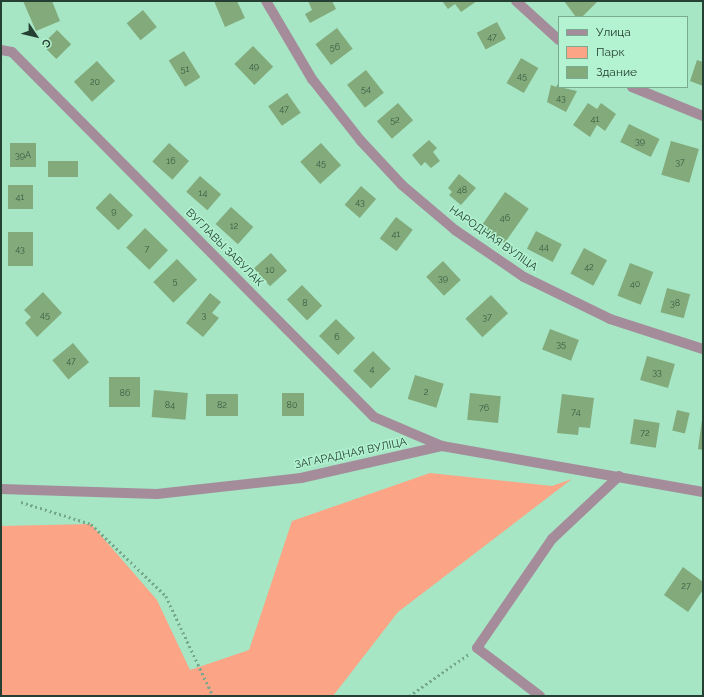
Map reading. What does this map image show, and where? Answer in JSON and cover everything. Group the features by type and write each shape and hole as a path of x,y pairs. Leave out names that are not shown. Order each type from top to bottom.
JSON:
{"street":[{"name":"НАРОДНАЯ ВУЛІЦА","path":"266,1 312,79 361,141 402,185 455,230 524,277 610,319 703,348"},
{"path":"516,1 558,39"},
{"name":"ВУГЛАВЫ ЗАВУЛАК","path":"1,50 12,52 374,417 442,446"},
{"path":"634,88 703,116"},
{"name":"ЗАГАРАДНАЯ ВУЛІЦА","path":"1,489 157,494 301,478 442,446 703,492"},
{"path":"540,696 477,648 552,539 619,476"}],"path":[{"path":"16,501 91,524 166,596 213,696"},
{"path":"409,696 477,648"}],"green space":[{"path":"430,473 552,486 572,479 398,612 333,696 1,696 1,526 91,524 157,600 190,670 249,650 292,521"}],"building":[{"path":"23,1 52,1 60,21 36,31"},
{"path":"214,1 237,1 245,18 225,27"},
{"path":"308,1 332,1 336,9 310,23 305,14 312,10"},
{"path":"442,1 477,1 461,12 455,4 448,9"},
{"path":"564,1 598,1 583,16 575,16"},
{"path":"143,10 157,27 141,40 127,23"},
{"path":"497,22 506,39 486,50 477,33"},
{"path":"337,28 353,49 331,65 315,44"},
{"path":"57,30 71,44 56,59 42,45"},
{"path":"253,46 273,67 254,85 234,64"},
{"path":"184,51 200,77 185,87 169,61"},
{"path":"521,58 538,68 524,93 506,83"},
{"path":"697,60 703,62 703,86 690,81"},
{"path":"97,61 115,81 92,102 74,82"},
{"path":"366,70 384,93 365,108 347,85"},
{"path":"558,84 558,88 577,91 566,112 547,102 551,85 556,87"},
{"path":"287,93 301,113 282,126 268,106"},
{"path":"398,103 413,120 392,139 377,121"},
{"path":"588,103 597,109 601,103 616,114 605,131 597,125 590,137 573,125"},
{"path":"629,124 660,139 651,157 620,142"},
{"path":"429,140 437,148 433,152 440,161 431,168 425,162 421,166 412,155"},
{"path":"671,141 699,149 689,183 661,175"},
{"path":"10,143 36,143 36,167 10,167"},
{"path":"169,143 189,161 172,180 152,162"},
{"path":"321,143 341,165 320,184 300,162"},
{"path":"48,161 78,161 78,177 48,177"},
{"path":"459,174 476,188 461,205 449,195 452,192 448,188"},
{"path":"200,176 221,194 207,210 186,192"},
{"path":"8,185 33,185 33,209 8,209"},
{"path":"361,186 376,199 360,218 345,205"},
{"path":"505,192 529,209 505,243 481,226"},
{"path":"110,193 133,215 118,230 95,208"},
{"path":"231,207 253,227 238,244 216,224"},
{"path":"396,217 413,230 397,251 380,239"},
{"path":"145,228 168,250 149,270 126,247"},
{"path":"536,231 562,244 553,262 527,249"},
{"path":"8,232 33,232 33,266 8,266"},
{"path":"584,248 607,260 593,286 570,274"},
{"path":"271,253 287,271 270,286 254,268"},
{"path":"177,259 197,280 173,303 153,282"},
{"path":"443,261 461,280 444,296 426,277"},
{"path":"630,263 653,272 641,305 617,296"},
{"path":"302,285 322,306 307,320 287,300"},
{"path":"667,288 690,294 684,318 661,312"},
{"path":"43,292 62,313 37,337 25,323 31,317 24,310"},
{"path":"210,293 221,302 212,313 219,318 203,337 186,323"},
{"path":"491,295 508,313 482,337 465,319"},
{"path":"336,319 355,338 338,355 319,336"},
{"path":"550,329 579,340 571,361 542,350"},
{"path":"73,343 89,362 68,380 52,360"},
{"path":"373,351 391,369 371,388 353,371"},
{"path":"647,356 675,364 668,388 640,380"},
{"path":"415,375 444,384 436,408 408,399"},
{"path":"109,377 140,377 140,407 109,407"},
{"path":"154,390 188,393 186,420 152,417"},
{"path":"282,393 304,393 304,416 282,416"},
{"path":"470,393 501,396 498,423 467,420"},
{"path":"206,394 238,394 238,416 206,416"},
{"path":"562,394 594,398 590,428 579,427 578,435 557,433"},
{"path":"677,410 690,413 685,433 672,430"},
{"path":"634,419 660,423 656,448 630,444"},
{"path":"703,420 703,450 698,449"},
{"path":"683,567 703,582 703,590 688,612 664,595"}]}
